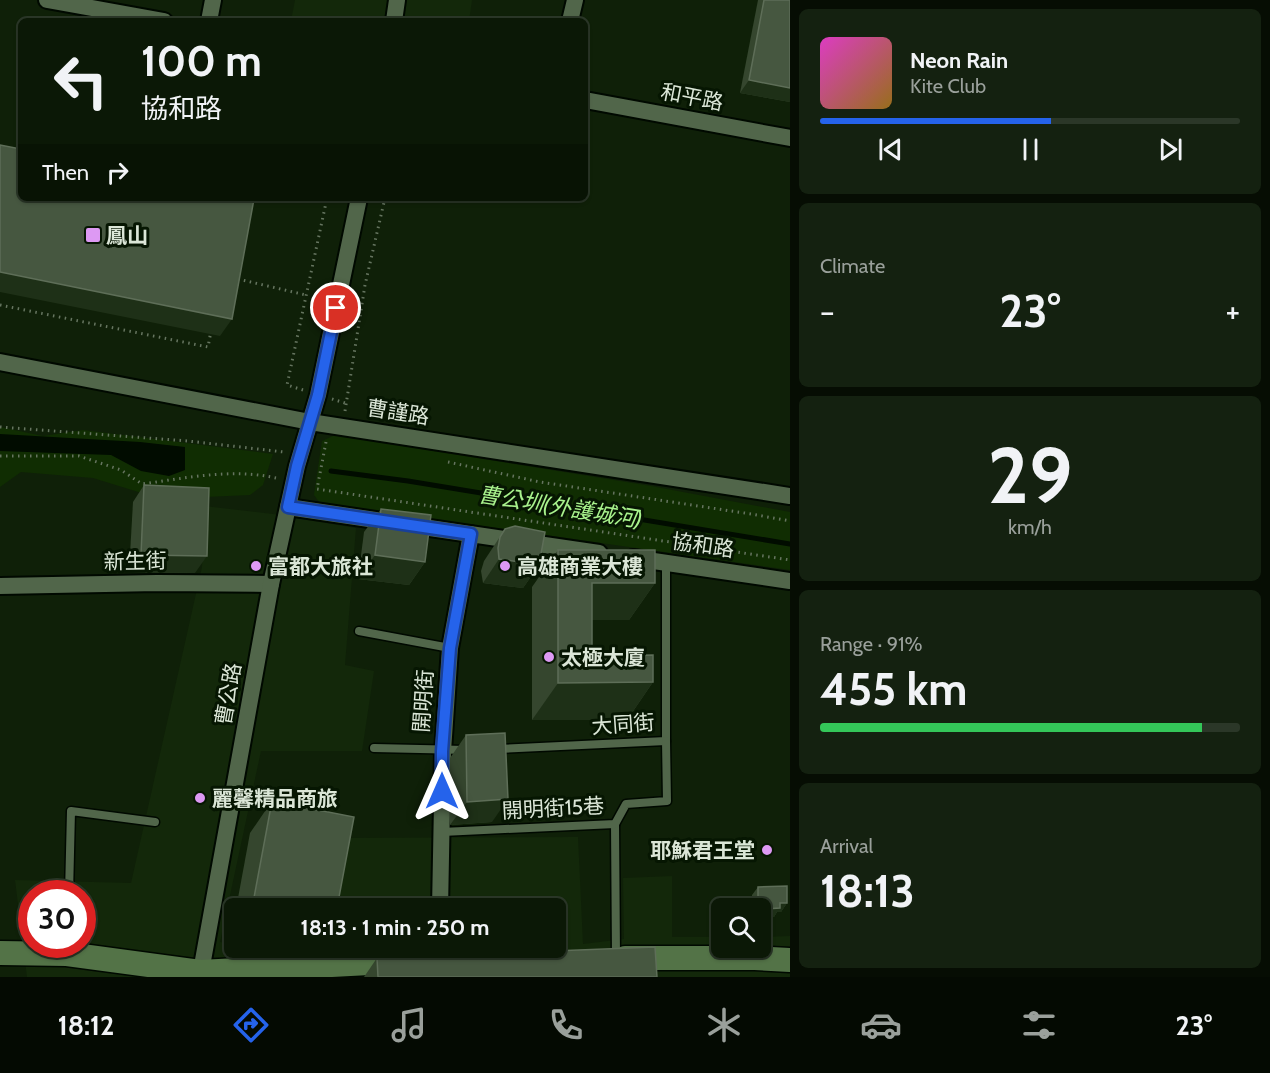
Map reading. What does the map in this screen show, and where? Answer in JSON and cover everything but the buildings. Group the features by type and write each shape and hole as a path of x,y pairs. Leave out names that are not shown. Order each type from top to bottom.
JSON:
{"street":[{"path":"47,0 147,18"},
{"path":"210,18 213,0"},
{"path":"395,18 398,0"},
{"path":"571,18 574,0"},
{"name":"和平路","path":"588,101 790,138"},
{"name":"曹公路","path":"200,975 272,584 288,507 318,395 358,201"},
{"name":"曹謹路","path":"0,362 310,422 790,496"},
{"name":"協和路","path":"288,507 790,581"},
{"name":"開明街","path":"440,898 442,751 450,648 471,534"},
{"name":"新生街","path":"0,586 157,583 272,584"},
{"path":"0,953 18,952"},
{"path":"96,955 200,975 409,958"},
{"path":"604,958 656,963 755,958 790,960"}],"lane":[{"name":"大同街","path":"489,749 666,741 666,563"},
{"path":"359,631 450,648"},
{"name":"開明街15巷","path":"442,832 615,824 626,804 667,801 666,741"},
{"path":"374,748 442,751 478,749"},
{"path":"69,880 71,811 155,822"},
{"path":"604,958 615,824"}],"path":[{"path":"287,385 326,201"},
{"path":"345,403 365,285 384,201"},
{"path":"233,278 306,296"},
{"path":"0,305 208,347 212,327"},
{"path":"0,427 188,441 301,454"},
{"path":"335,444 326,442 317,489 790,560"},
{"path":"0,456 79,456 121,470 142,484 228,473 254,473 276,478"},
{"path":"447,462 540,482 790,521"}],"shaded area":[{"path":"295,0 472,0 469,18 292,18"},
{"path":"0,427 43,436 83,430 273,454 263,485 250,495 161,499 93,478 21,472 0,487"},
{"path":"0,434 140,442 185,447 185,470 169,476 141,471 111,455 0,451"},
{"path":"335,435 651,486 790,512 790,570 320,503 314,495 322,441"},
{"path":"204,506 273,514 356,528 345,665 374,671 362,751 261,751 229,898 224,898 224,923 220,942 224,942 224,958 566,958 566,898 327,898 337,838 578,837 583,944 624,939 623,878 672,876 672,937 711,937 711,958 771,958 771,937 790,936 790,977 27,977 25,958 96,958 96,882 131,883 202,567"},
{"path":"15,880 18,880 18,904"}],"waterway":[{"name":"曹公圳(外護城河)","path":"331,471 408,481 790,544"}],"place":[{"name":"鳳山","path":"93,235"},
{"name":"富都大旅社","path":"256,566"},
{"name":"高雄商業大樓","path":"505,566"},
{"name":"太極大廈","path":"549,657"},
{"name":"麗馨精品商旅","path":"200,798"},
{"name":"耶穌君王堂","path":"767,850"}],"route":[{"path":"336,308 318,395 297,466 288,507 471,534 450,648 442,751 442,791"}]}
